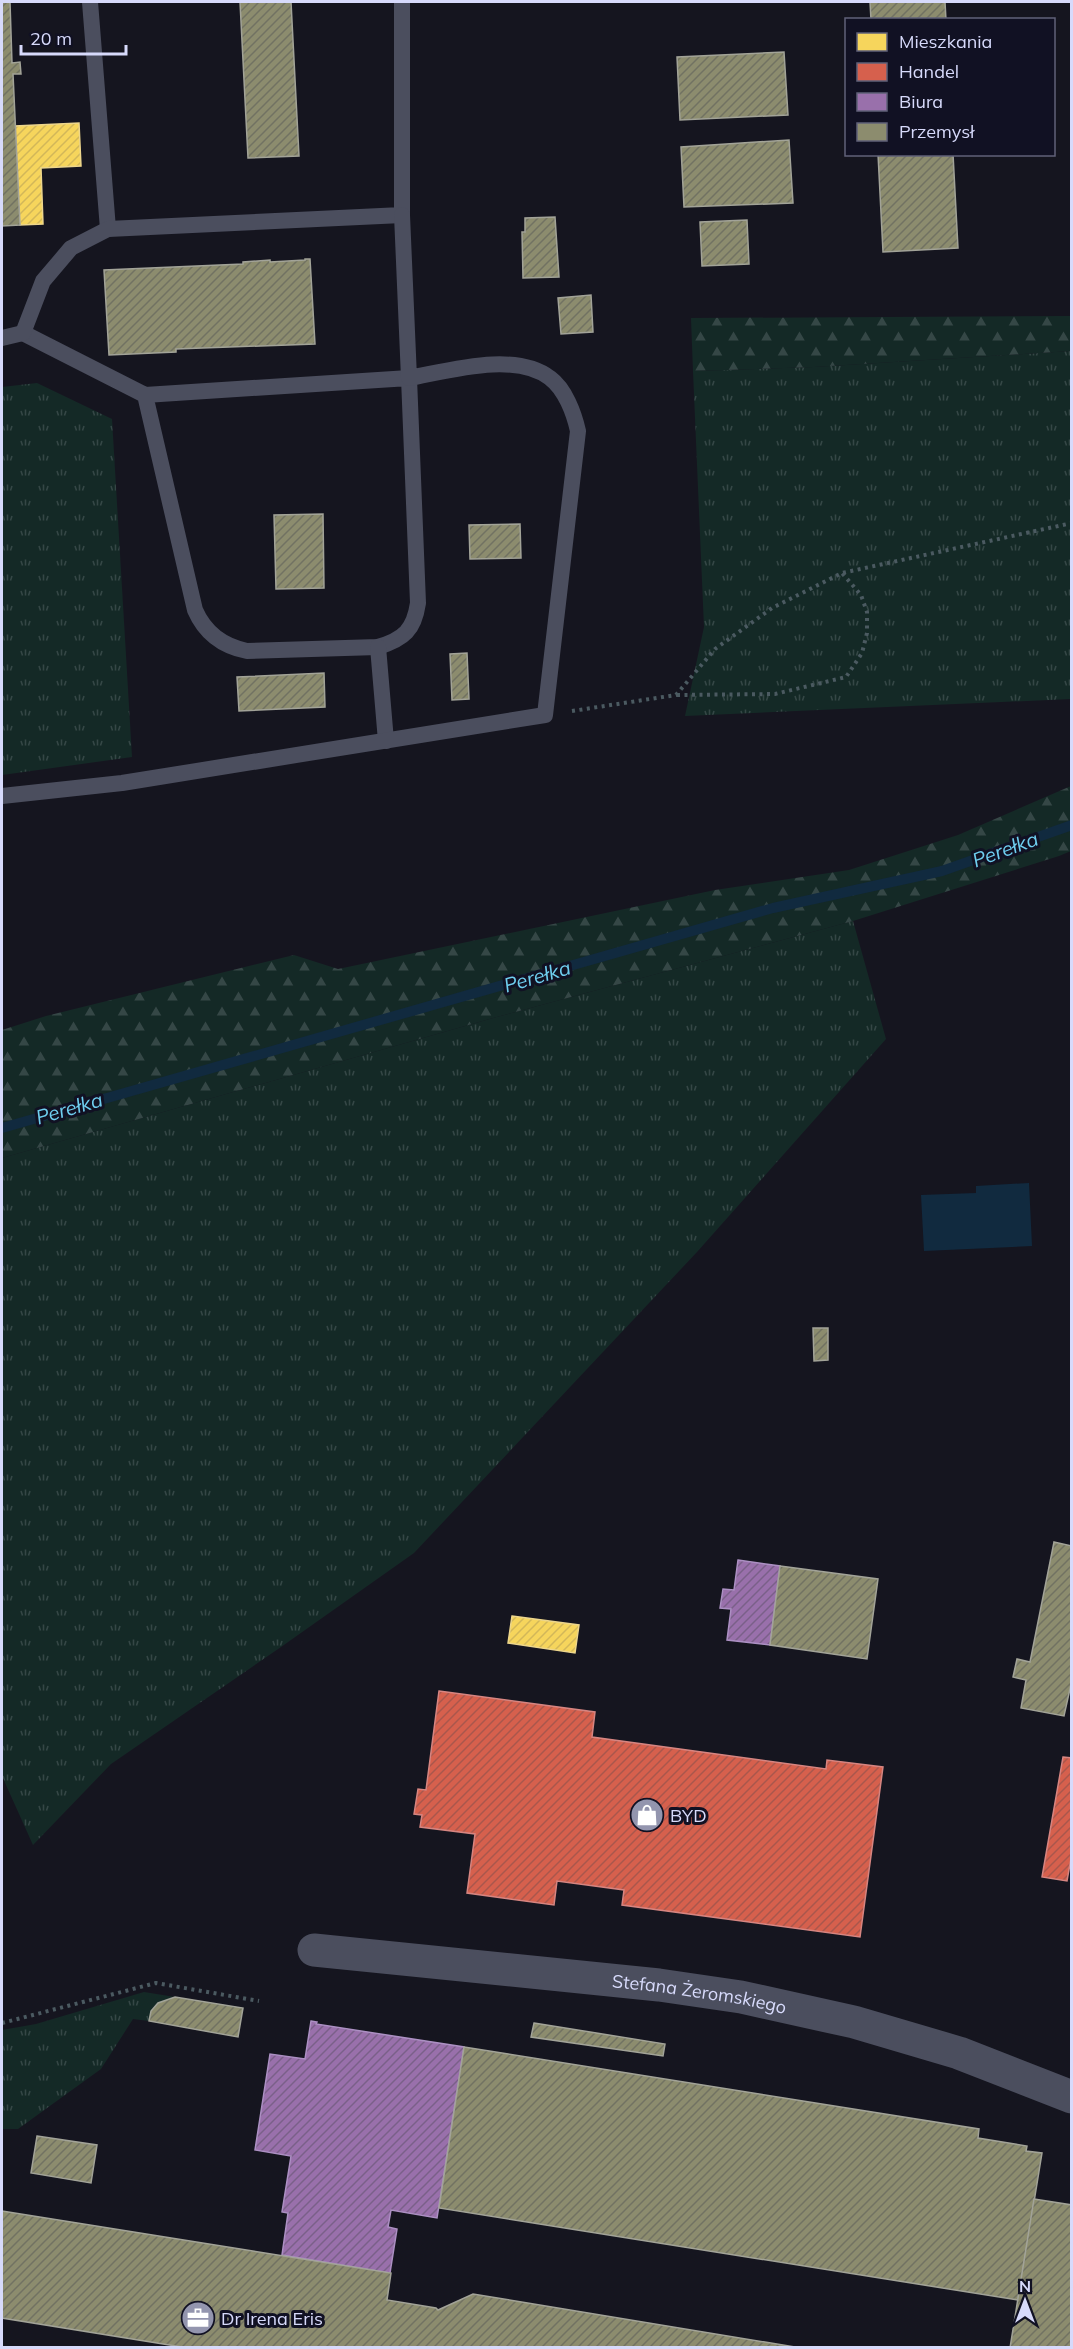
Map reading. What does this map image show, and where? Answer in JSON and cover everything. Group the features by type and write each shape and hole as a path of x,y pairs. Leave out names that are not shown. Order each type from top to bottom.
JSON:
{"street":[{"name":"Stefana Żeromskiego","path":"314,1950 659,1985 741,1997 854,2022 948,2050 1071,2097"}],"lane":[{"path":"90,2 108,229"},
{"path":"145,395 195,610 202,626 231,648 247,651 378,647 393,642 406,633 415,621 418,603 402,215 402,2"},
{"path":"23,333 43,281 71,248 108,229 402,215"},
{"path":"2,338 23,333 145,395 408,378 464,368 509,364 536,369 552,379 574,415 578,431 546,715 122,783 2,796"},
{"path":"378,647 386,741"}],"path":[{"path":"676,695 715,649 772,608 842,573 1071,523"},
{"path":"546,715 676,695 775,694 846,677 862,653 867,633 867,612 861,595 842,573"},
{"path":"2,2023 156,1983 259,2001"}],"green space":[{"path":"1071,316 1071,351 814,367 693,371 691,318"},
{"path":"1071,351 1071,699 685,716 704,627 693,371 814,367"},
{"path":"37,383 112,419 132,757 2,775 2,387"},
{"path":"1071,786 1071,851 1059,856 853,921 493,1018 2,1158 2,1030 46,1016 294,955 338,969 715,890 849,870 958,835"},
{"path":"853,921 886,1039 697,1252 414,1553 111,1764 33,1845 2,1776 2,1158 493,1018"},
{"path":"144,1992 175,1997 158,2005 149,2021 133,2019 101,2069 18,2129 2,2129 2,2030 36,2024"}],"water":[{"path":"1029,1183 1032,1246 924,1251 921,1195 976,1193 976,1186"}],"building: Mieszkania":[{"path":"79,123 81,166 41,168 43,224 20,225 15,126"},
{"path":"512,1616 579,1625 575,1653 508,1643"}],"building: Handel":[{"name":"BYD","path":"439,1691 595,1712 592,1737 826,1769 827,1760 883,1767 860,1937 622,1905 624,1890 557,1881 554,1905 467,1893 475,1834 420,1827 422,1815 414,1814 418,1789 426,1790"},
{"path":"1063,1757 1072,1758 1072,1853 1067,1881 1042,1877"}],"building: Biura":[{"path":"738,1560 780,1566 770,1645 727,1640 731,1609 720,1608 723,1589 734,1590"},
{"path":"311,2021 317,2022 316,2024 464,2047 437,2218 391,2210 388,2227 397,2229 390,2273 282,2255 288,2213 282,2212 291,2156 255,2150 270,2054 305,2059"}],"building: Przemysł":[{"path":"2,2 10,2 12,63 20,62 21,74 13,74 20,225 2,226"},
{"path":"240,2 291,2 299,156 248,158"},
{"path":"870,2 945,2 946,18 871,18"},
{"path":"784,52 788,115 680,120 677,57"},
{"path":"789,140 793,203 684,207 681,147"},
{"path":"878,156 953,156 958,248 883,252"},
{"path":"555,217 559,277 523,278 522,232 525,232 525,218"},
{"path":"747,220 749,264 702,266 700,222"},
{"path":"310,259 315,344 176,349 176,352 109,355 104,270"},
{"path":"591,295 593,332 561,334 558,298"},
{"path":"323,514 324,588 276,589 274,515"},
{"path":"520,524 521,558 470,559 469,525"},
{"path":"467,653 469,699 452,700 450,654"},
{"path":"324,673 325,707 239,711 237,677"},
{"path":"813,1328 828,1328 828,1360 814,1361"},
{"path":"1054,1542 1072,1546 1072,1680 1064,1716 1021,1708 1026,1680 1013,1677 1017,1659 1030,1662"},
{"path":"780,1566 878,1579 867,1659 770,1645"},
{"path":"175,1997 243,2008 238,2037 149,2021 151,2011 158,2003"},
{"path":"534,2023 665,2044 663,2056 531,2037"},
{"path":"464,2047 979,2129 978,2138 1027,2146 1026,2151 1042,2153 1018,2300 439,2208"},
{"path":"37,2136 97,2145 91,2183 31,2173"},
{"path":"1034,2199 1072,2205 1072,2348 1010,2348"},
{"path":"2,2211 391,2273 387,2300 438,2310 473,2294 801,2348 188,2348 2,2318"}],"waterway":[{"name":"Perełka","path":"2,1128 773,908 942,871 1072,825"}],"place":[{"name":"BYD","path":"647,1815"},
{"name":"Dr Irena Eris","path":"198,2318"}]}
